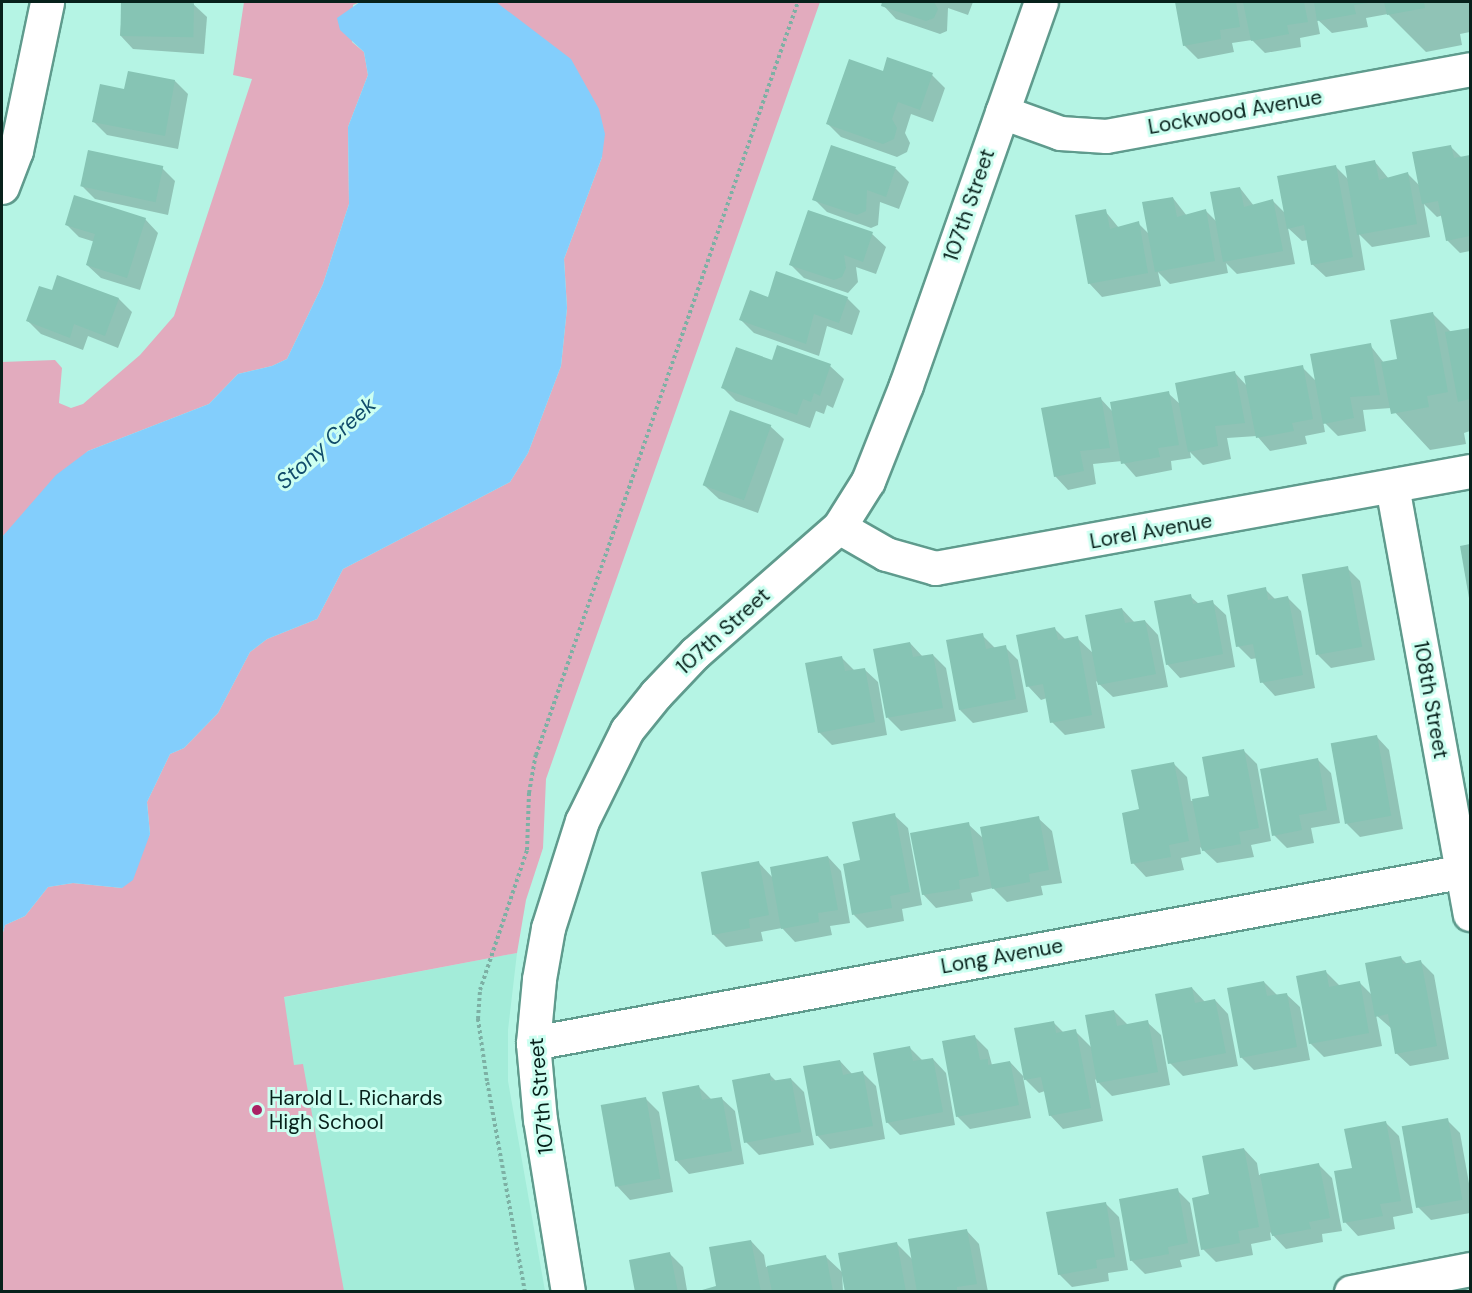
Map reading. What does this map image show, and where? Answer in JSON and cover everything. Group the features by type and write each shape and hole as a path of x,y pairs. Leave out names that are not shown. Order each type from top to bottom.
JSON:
{"street":[{"path":"2,187 16,151 47,2"},
{"name":"107th Street","path":"568,1292 540,1120 534,1043 538,979 564,870 599,782 627,730 695,653 839,527 867,481 902,395 1041,2"},
{"name":"Lockwood Avenue","path":"1002,112 1060,133 1106,136 1470,69"},
{"name":"Lorel Avenue","path":"839,527 886,554 935,568 1470,471"},
{"name":"108th Street","path":"1392,486 1466,871 1470,914"},
{"name":"Long Avenue","path":"534,1043 1466,871"},
{"path":"1351,1292 1470,1269"}],"path":[{"path":"525,1292 484,1060 478,1019 480,990 527,850 529,793 536,755 798,2"}],"shaded area":[{"path":"244,2 360,2 353,5 352,42 364,52 368,75 348,127 349,204 323,284 287,359 272,366 238,374 209,404 88,451 2,537 2,362 55,360 62,368 59,403 71,408 83,404 140,355 174,316 252,79 233,75"},
{"path":"496,2 820,2 546,779 543,848 526,900 517,953 284,997 294,1065 303,1064 344,1291 2,1292 2,936 5,925 25,916 48,887 73,883 122,888 150,834 147,802 170,754 184,748 218,713 250,652 267,639 317,619 343,569 510,482 528,453 561,366 567,308 564,259 602,157"},
{"name":"Harold L. Richards High School","path":"517,953 508,1030 508,1081 545,1291 2,1292 2,1051"}],"water":[{"name":"Stony Creek","path":"360,2 496,2 571,59 599,109 605,134 602,157 564,259 567,308 561,366 528,453 510,482 343,569 317,619 267,639 250,652 218,713 184,748 170,754 147,802 150,834 133,880 122,888 73,883 48,887 25,916 5,925 2,936 2,537 56,475 88,451 209,404 238,374 272,366 287,359 323,284 349,204 348,127 368,75 364,52 340,30 337,18"}],"building":[{"path":"121,2 194,3 193,37 120,36"},
{"path":"882,2 934,2 938,9 934,18 926,21 881,6"},
{"path":"1175,2 1236,2 1240,27 1220,30 1221,39 1183,46"},
{"path":"1243,2 1304,2 1308,22 1287,25 1289,34 1251,41"},
{"path":"1314,2 1368,3 1354,5 1356,14 1317,21"},
{"path":"1384,2 1424,2 1425,8 1387,15"},
{"path":"887,57 933,73 920,110 898,102 892,119 897,128 894,139 883,144 826,124 849,59 883,71"},
{"path":"128,71 175,80 165,136 92,122 100,84 124,89"},
{"path":"831,145 896,167 886,197 867,190 866,211 857,215 812,200"},
{"path":"1451,145 1454,158 1470,155 1470,236 1446,241 1438,201 1422,204 1412,152"},
{"path":"88,150 163,166 156,202 80,186"},
{"path":"1375,160 1379,180 1408,172 1417,224 1357,235 1345,166"},
{"path":"1336,165 1353,257 1311,265 1304,225 1287,229 1277,176"},
{"path":"1240,187 1244,207 1273,199 1283,251 1223,262 1210,192"},
{"path":"74,195 146,218 127,278 86,265 95,234 65,225"},
{"path":"1173,197 1177,217 1206,209 1215,261 1155,272 1142,202"},
{"path":"1106,209 1110,229 1139,221 1148,273 1088,284 1075,215"},
{"path":"808,210 873,232 863,262 844,255 846,268 842,277 834,280 789,265"},
{"path":"776,271 848,297 839,323 814,314 806,344 739,320 750,290 768,297"},
{"path":"57,275 119,298 105,336 74,324 70,338 26,321 39,286 52,290"},
{"path":"1433,312 1448,392 1427,396 1429,407 1391,414 1381,362 1397,359 1390,320"},
{"path":"1470,328 1470,399 1458,402 1445,332"},
{"path":"1371,343 1380,395 1350,397 1354,418 1323,424 1310,354"},
{"path":"777,345 831,364 820,396 814,393 811,402 803,399 797,415 721,388 736,347 772,360"},
{"path":"1303,365 1313,419 1292,423 1294,431 1256,438 1244,376"},
{"path":"1235,371 1245,423 1215,426 1218,446 1188,452 1175,383"},
{"path":"1169,391 1179,445 1158,448 1160,457 1121,464 1110,402"},
{"path":"1101,397 1110,448 1080,451 1084,471 1054,477 1041,408"},
{"path":"730,410 771,425 744,500 703,485"},
{"path":"1470,544 1470,598 1469,598 1460,546"},
{"path":"1348,566 1362,647 1316,655 1302,574"},
{"path":"1266,587 1268,600 1288,596 1303,675 1260,683 1253,644 1236,647 1227,595"},
{"path":"1191,594 1193,604 1213,600 1223,654 1166,665 1154,601"},
{"path":"1122,608 1125,623 1145,620 1156,674 1098,685 1085,615"},
{"path":"1055,627 1058,640 1078,636 1092,715 1050,723 1043,684 1026,687 1016,635"},
{"path":"983,633 986,649 1006,645 1016,699 959,710 946,640"},
{"path":"910,642 913,657 933,654 943,708 886,718 873,649"},
{"path":"842,656 845,671 865,668 875,722 818,733 805,663"},
{"path":"1377,735 1391,816 1345,824 1331,743"},
{"path":"1244,749 1259,828 1239,832 1241,844 1202,851 1192,799 1209,796 1202,757"},
{"path":"1318,758 1327,810 1299,815 1302,830 1272,836 1260,769"},
{"path":"1174,762 1189,841 1169,845 1171,857 1131,864 1122,813 1139,809 1131,770"},
{"path":"895,813 910,892 890,896 892,908 852,915 843,864 860,860 852,822"},
{"path":"1039,816 1049,870 1029,874 1030,882 992,889 980,827"},
{"path":"969,822 979,876 959,880 960,889 922,895 910,833"},
{"path":"828,856 838,910 818,913 819,922 781,929 770,867"},
{"path":"759,861 769,915 749,919 750,928 712,935 701,872"},
{"path":"1401,956 1403,964 1421,960 1437,1046 1395,1054 1388,1014 1375,1017 1365,963"},
{"path":"1326,970 1329,987 1360,981 1369,1033 1309,1044 1296,976"},
{"path":"1264,981 1267,996 1287,993 1297,1047 1240,1058 1227,988"},
{"path":"1192,987 1195,1003 1215,999 1226,1053 1168,1064 1155,994"},
{"path":"1114,1010 1117,1026 1148,1020 1158,1072 1097,1083 1085,1015"},
{"path":"1054,1021 1056,1033 1076,1029 1091,1108 1049,1116 1041,1077 1024,1080 1014,1028"},
{"path":"975,1035 980,1060 988,1059 988,1065 1010,1061 1019,1105 956,1117 942,1041"},
{"path":"910,1046 913,1061 933,1058 943,1112 886,1123 873,1053"},
{"path":"840,1060 843,1075 863,1071 873,1126 816,1136 803,1066"},
{"path":"770,1073 771,1081 791,1078 801,1132 744,1143 732,1080"},
{"path":"699,1085 702,1100 722,1097 732,1151 675,1161 662,1092"},
{"path":"646,1097 660,1179 615,1187 601,1105"},
{"path":"1448,1118 1462,1200 1416,1208 1402,1126"},
{"path":"1386,1121 1401,1201 1380,1204 1383,1216 1343,1223 1334,1171 1352,1168 1344,1129"},
{"path":"1244,1148 1259,1227 1238,1231 1240,1243 1201,1250 1192,1198 1209,1194 1202,1156"},
{"path":"1319,1163 1330,1218 1309,1222 1311,1229 1272,1236 1260,1174"},
{"path":"1178,1188 1188,1243 1168,1247 1169,1254 1130,1261 1119,1199"},
{"path":"1106,1202 1115,1257 1096,1260 1097,1268 1058,1275 1046,1212"},
{"path":"967,1229 977,1284 957,1287 957,1292 917,1292 908,1239"},
{"path":"751,1240 761,1292 695,1292 716,1286 709,1247"},
{"path":"897,1242 906,1292 845,1292 838,1253"},
{"path":"670,1252 678,1292 635,1292 629,1260"},
{"path":"826,1255 833,1292 772,1292 767,1266"}],"place":[{"name":"Harold L. Richards High School","path":"257,1110"}]}
